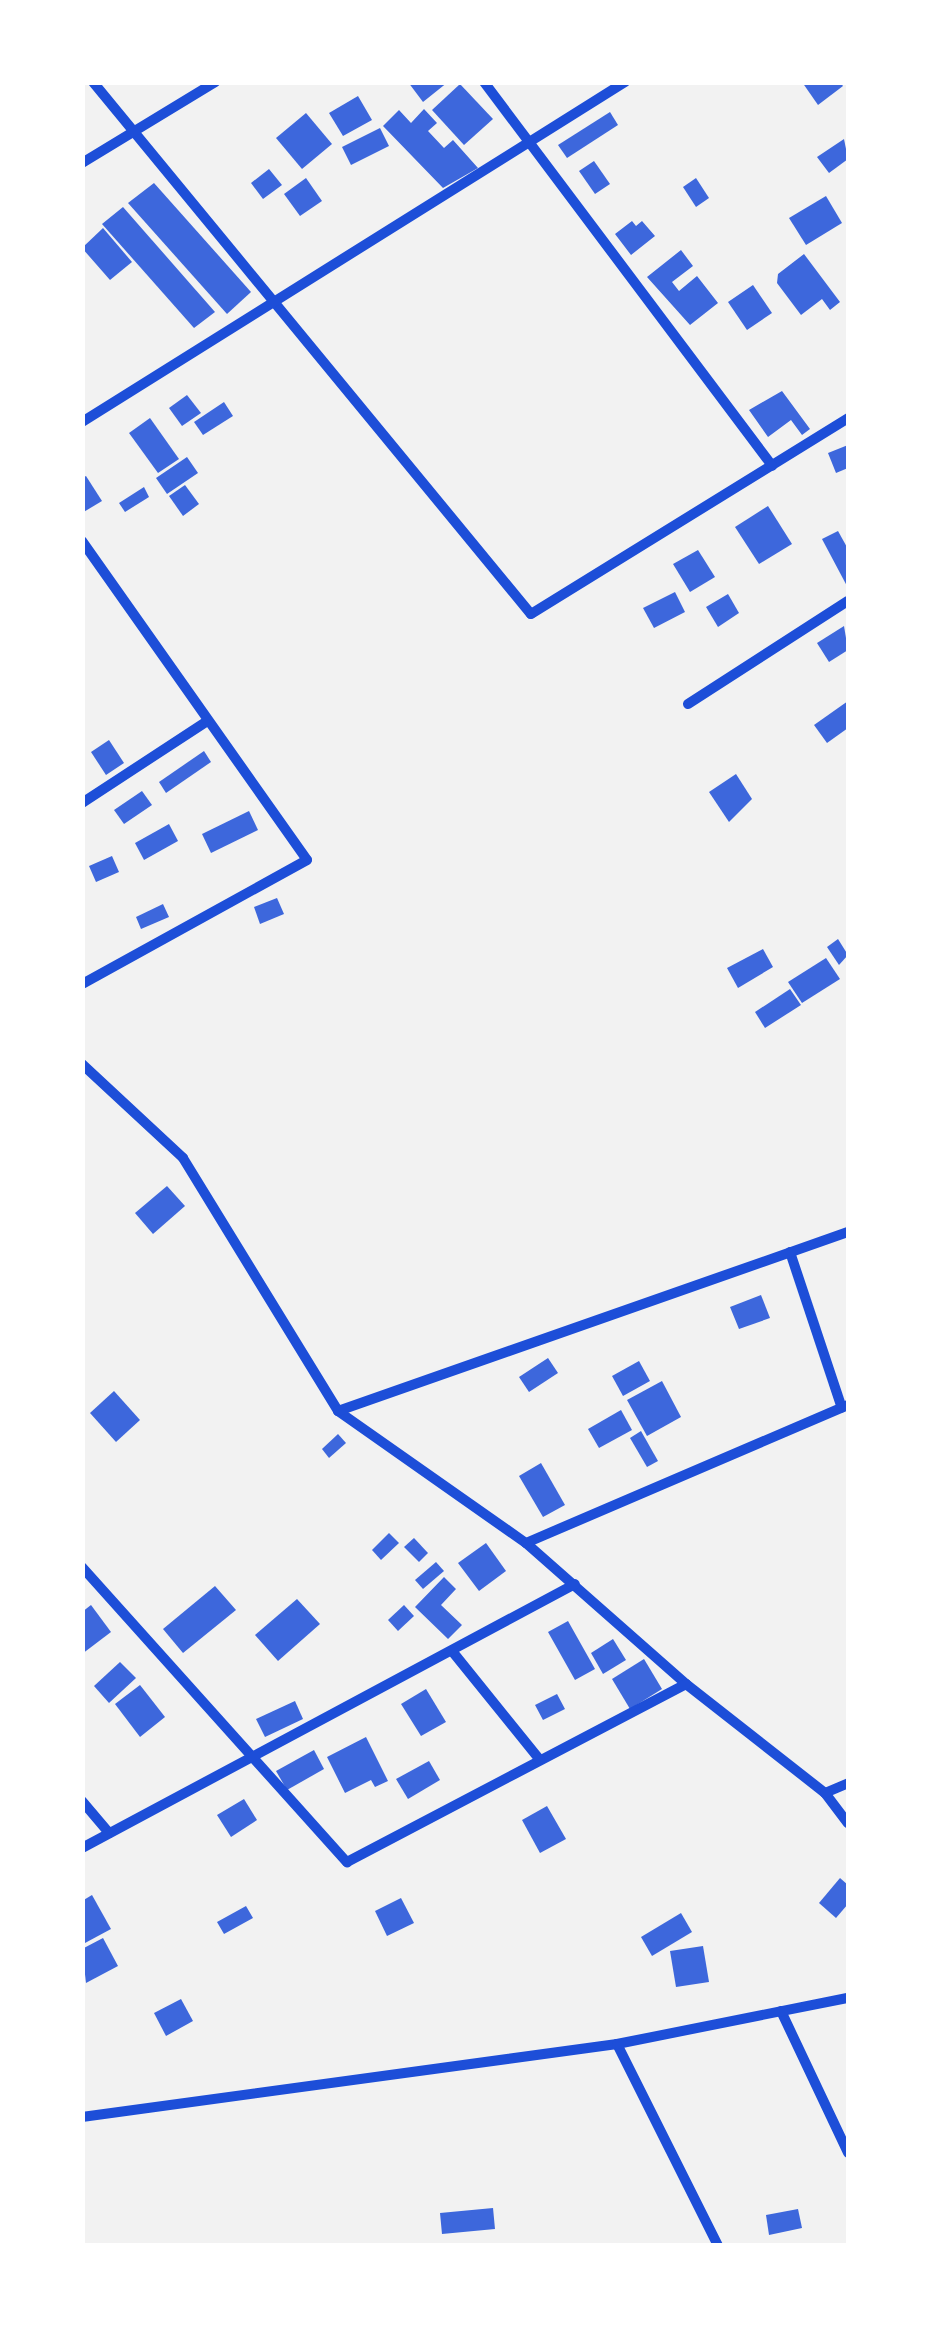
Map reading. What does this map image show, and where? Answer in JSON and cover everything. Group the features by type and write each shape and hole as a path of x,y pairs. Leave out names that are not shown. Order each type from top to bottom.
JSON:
{"street":[{"path":"93,82 531,614 848,418"},
{"path":"82,163 215,82"},
{"path":"484,82 772,466"},
{"path":"82,422 531,146 625,82"},
{"path":"82,541 307,860 82,984"},
{"path":"688,704 848,601"},
{"path":"82,803 206,722"},
{"path":"82,1064 183,1158 338,1411 526,1543 686,1684 825,1793 848,1822"},
{"path":"338,1411 848,1232"},
{"path":"526,1543 845,1407 790,1252"},
{"path":"82,1567 346,1862 686,1684"},
{"path":"82,1848 253,1760 575,1584"},
{"path":"452,1651 540,1760"},
{"path":"825,1793 848,1783"},
{"path":"82,1801 109,1833"},
{"path":"82,2117 617,2044 848,1998"},
{"path":"781,2010 848,2154"},
{"path":"617,2044 718,2246"}],"building":[{"path":"408,82 448,82 423,102"},
{"path":"802,82 840,82 843,86 818,105"},
{"path":"460,84 493,119 464,145 432,110"},
{"path":"358,96 372,120 343,136 329,113"},
{"path":"424,109 437,123 428,131 444,148 453,140 478,168 443,188 383,126 399,110 411,123"},
{"path":"610,112 618,125 567,158 558,145"},
{"path":"306,113 332,144 302,169 276,138"},
{"path":"380,128 389,146 351,165 342,147"},
{"path":"844,139 848,159 829,173 817,157"},
{"path":"594,161 610,184 595,194 579,171"},
{"path":"269,169 282,185 263,199 251,183"},
{"path":"306,178 322,201 300,216 284,194"},
{"path":"696,178 709,198 696,207 683,187"},
{"path":"154,183 251,292 227,314 128,203"},
{"path":"826,196 842,223 806,245 789,218"},
{"path":"123,207 215,312 194,328 102,224"},
{"path":"632,221 636,226 642,221 655,236 631,255 615,234"},
{"path":"103,228 132,262 110,280 82,248"},
{"path":"681,250 693,266 672,282 679,291 697,276 718,303 690,325 647,277"},
{"path":"804,254 840,302 830,310 822,299 801,315 777,283 778,274"},
{"path":"753,285 772,313 747,330 728,302"},
{"path":"782,391 810,429 802,435 791,420 768,437 749,410"},
{"path":"187,395 201,413 182,426 169,408"},
{"path":"224,402 233,416 203,435 194,422"},
{"path":"150,418 179,459 158,473 129,433"},
{"path":"848,445 848,468 836,473 828,453"},
{"path":"187,457 198,473 167,494 156,478"},
{"path":"86,476 102,501 82,513 82,478"},
{"path":"185,485 199,504 183,516 169,496"},
{"path":"144,487 149,497 125,512 119,503"},
{"path":"768,506 792,544 759,564 735,527"},
{"path":"838,531 848,549 848,588 822,539"},
{"path":"698,550 715,577 690,592 673,564"},
{"path":"675,592 685,612 654,628 643,608"},
{"path":"728,594 739,613 718,627 706,607"},
{"path":"844,626 848,650 829,662 817,643"},
{"path":"848,701 848,728 827,743 814,725"},
{"path":"109,740 124,763 106,775 91,752"},
{"path":"204,751 211,762 166,793 159,782"},
{"path":"736,774 752,799 729,822 709,792"},
{"path":"142,791 152,805 124,824 114,810"},
{"path":"249,811 258,830 211,853 202,834"},
{"path":"169,824 178,841 144,860 135,843"},
{"path":"112,856 119,872 96,882 89,866"},
{"path":"277,898 284,914 260,924 254,907"},
{"path":"163,904 169,917 141,929 136,917"},
{"path":"838,939 848,955 839,965 827,947"},
{"path":"763,949 773,967 738,988 727,968"},
{"path":"826,958 840,979 802,1003 788,982"},
{"path":"790,989 801,1005 765,1028 755,1012"},
{"path":"167,1186 185,1206 153,1234 135,1213"},
{"path":"761,1295 770,1318 739,1329 730,1307"},
{"path":"548,1358 558,1373 529,1392 519,1377"},
{"path":"639,1361 650,1381 623,1396 612,1376"},
{"path":"662,1381 681,1417 647,1436 627,1400"},
{"path":"114,1391 140,1420 116,1442 90,1413"},
{"path":"621,1410 632,1430 599,1448 588,1429"},
{"path":"641,1431 658,1461 647,1467 630,1438"},
{"path":"338,1434 346,1443 329,1458 322,1449"},
{"path":"541,1463 565,1505 543,1517 519,1476"},
{"path":"389,1533 399,1543 381,1560 372,1550"},
{"path":"414,1538 428,1553 419,1562 404,1547"},
{"path":"486,1543 506,1571 479,1591 458,1563"},
{"path":"436,1562 444,1571 423,1589 415,1580"},
{"path":"444,1577 456,1589 441,1605 462,1625 448,1639 415,1607"},
{"path":"215,1586 236,1610 183,1653 163,1629"},
{"path":"297,1599 320,1624 278,1661 255,1635"},
{"path":"91,1605 111,1632 82,1654 82,1612"},
{"path":"404,1605 414,1616 398,1631 388,1620"},
{"path":"568,1621 595,1669 575,1680 548,1632"},
{"path":"613,1639 626,1660 603,1674 591,1653"},
{"path":"644,1659 662,1689 630,1709 612,1679"},
{"path":"120,1662 136,1678 109,1703 94,1686"},
{"path":"140,1685 165,1717 140,1737 115,1704"},
{"path":"426,1689 446,1722 421,1736 401,1704"},
{"path":"557,1694 565,1709 543,1720 535,1705"},
{"path":"295,1701 303,1719 265,1737 256,1719"},
{"path":"366,1737 388,1781 375,1787 371,1780 345,1793 327,1757"},
{"path":"314,1750 324,1769 287,1790 276,1771"},
{"path":"429,1761 440,1780 408,1799 396,1779"},
{"path":"244,1799 257,1820 231,1837 217,1815"},
{"path":"547,1806 566,1839 540,1853 522,1820"},
{"path":"840,1878 848,1885 848,1904 836,1918 819,1903"},
{"path":"92,1895 111,1929 85,1943 82,1901"},
{"path":"401,1898 414,1923 387,1936 375,1911"},
{"path":"246,1906 253,1918 224,1934 217,1922"},
{"path":"681,1913 692,1932 652,1956 641,1937"},
{"path":"103,1938 118,1966 86,1983 82,1949"},
{"path":"703,1946 709,1982 676,1987 670,1951"},
{"path":"181,1999 193,2021 166,2036 154,2013"},
{"path":"493,2208 495,2229 442,2234 440,2213"},
{"path":"798,2209 802,2228 769,2235 766,2215"}]}
